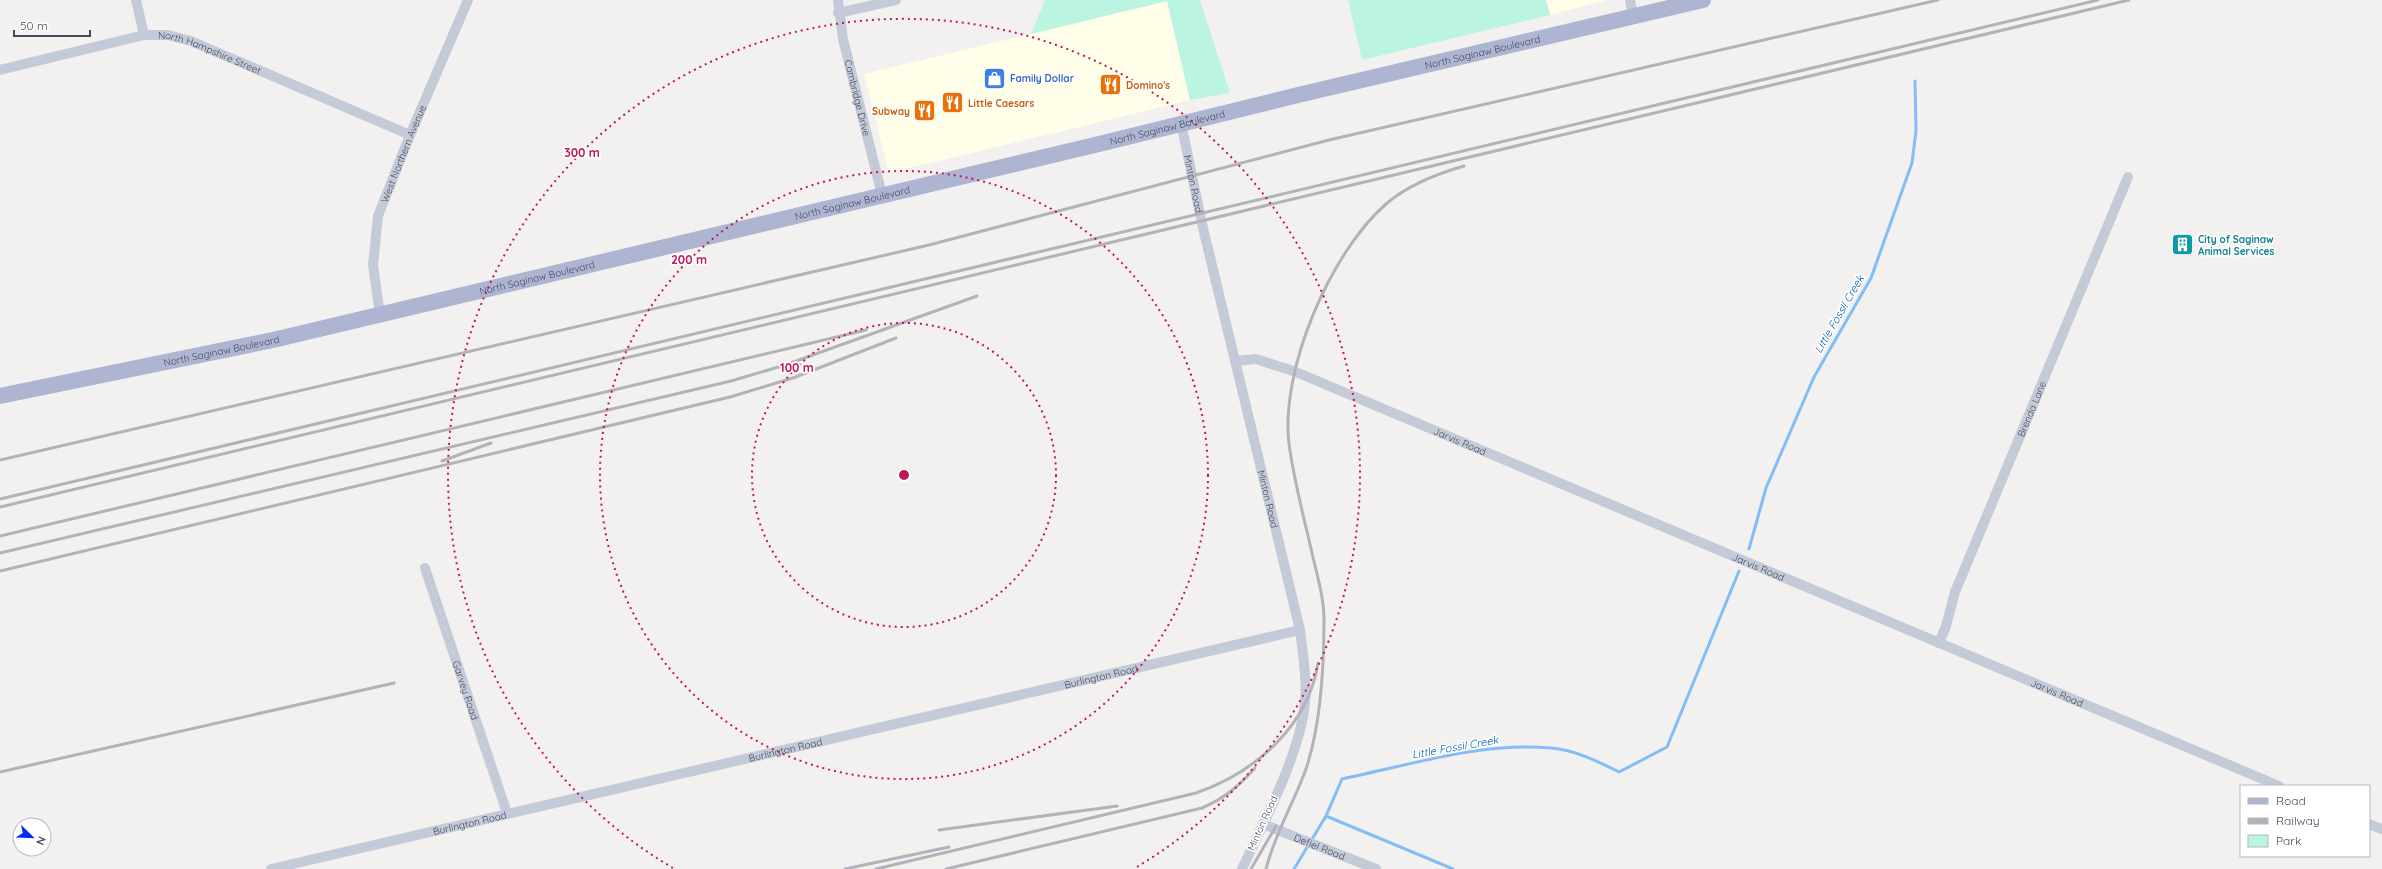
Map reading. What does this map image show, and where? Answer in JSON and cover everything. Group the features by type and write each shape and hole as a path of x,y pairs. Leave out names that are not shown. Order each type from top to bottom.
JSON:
{"main road":[{"name":"North Saginaw Boulevard","path":"0,396 74,383 273,340 1703,0"}],"street":[{"path":"136,0 144,35"},
{"name":"West Northern Avenue","path":"380,315 373,265 376,230 387,190 468,0"},
{"name":"Cambridge Drive","path":"838,0 838,13 882,196"},
{"path":"838,13 896,0"},
{"path":"1630,0 1633,16"},
{"name":"North Hampshire Street","path":"0,70 144,35 168,35 191,41 410,135"},
{"name":"Minton Road","path":"1181,123 1203,228 1300,630 1305,668 1305,703 1301,726 1294,751 1242,869"},
{"name":"Brenda Lane","path":"1939,643 1946,626 1956,592 2128,177"},
{"name":"Jarvis Road","path":"1236,361 1256,358 1296,372 2277,785"},
{"name":"Garvey Road","path":"425,568 507,813"},
{"name":"Burlington Road","path":"271,869 1300,630"},
{"name":"Defiel Road","path":"1263,824 1376,869"},
{"path":"2370,824 2382,829"}],"shaded area":[{"path":"1546,0 1606,0 1550,15"},
{"path":"1167,1 1190,100 889,173 864,74"}],"green space":[{"path":"1045,0 1200,0 1230,93 1190,100 1167,1 1031,34"},
{"path":"1348,0 1546,0 1550,15 1362,60"}],"waterway":[{"name":"Little Fossil Creek","path":"1749,549 1766,488 1814,377 1871,278 1912,163 1916,131 1915,81"},
{"name":"Little Fossil Creek","path":"1294,869 1326,816 1342,779 1419,761 1472,751 1524,747 1551,748 1569,751 1594,760 1619,772 1667,747 1739,571"},
{"path":"1326,816 1453,869"}],"railway":[{"path":"0,460 929,245 1329,140 1938,0"},
{"path":"0,499 2098,0"},
{"path":"0,507 2129,0"},
{"path":"1266,869 1280,830 1307,766 1316,731 1321,694 1324,620 1323,603 1296,486 1289,444 1288,414 1292,382 1301,348 1313,315 1328,282 1346,252 1365,225 1386,204 1404,191 1433,177 1464,166"},
{"path":"0,553 731,381 785,365 977,296"},
{"path":"0,536 866,330"},
{"path":"0,571 730,397 793,378 896,338"},
{"path":"442,461 491,443"},
{"path":"876,869 1196,793 1217,784 1238,773 1257,760 1275,744 1290,727 1303,708 1312,686 1318,663"},
{"path":"0,772 394,683"},
{"path":"946,869 1202,808 1231,791 1255,768"},
{"path":"939,830 1117,806"},
{"path":"1251,869 1276,826"},
{"path":"845,869 949,847"}],"place":[{"name":"Family Dollar","path":"995,78"},
{"name":"Domino's","path":"1111,85"},
{"name":"Little Caesars","path":"953,103"},
{"name":"Subway","path":"925,111"},
{"name":"City of Saginaw Animal Services","path":"2182,245"}]}
